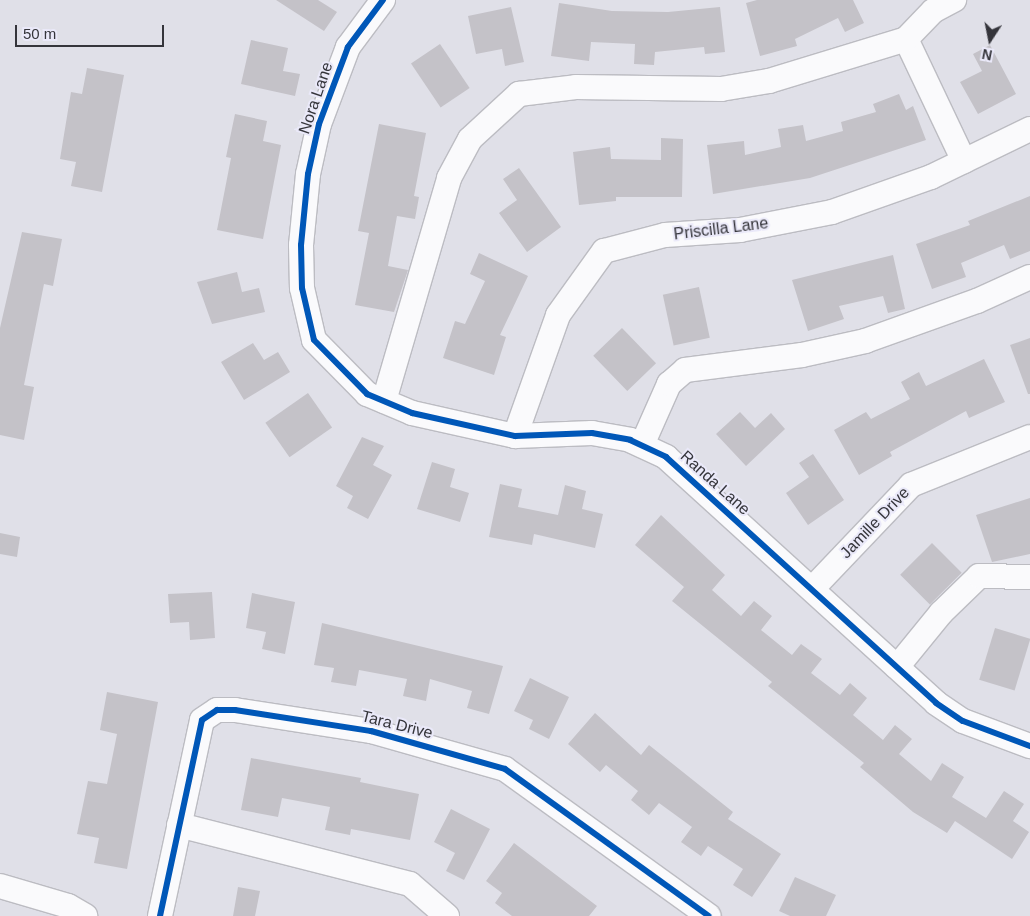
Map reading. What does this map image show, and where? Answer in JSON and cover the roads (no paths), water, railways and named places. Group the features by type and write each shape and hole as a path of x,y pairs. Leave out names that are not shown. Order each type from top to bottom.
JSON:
{"street":[{"name":"Nora Lane","path":"301,245 308,174 319,124 348,47 383,0"},
{"path":"384,401 450,178 470,139 519,94 576,87 721,89 769,81 906,39 933,11 954,0"},
{"path":"906,39 964,162"},
{"name":"Priscilla Lane","path":"514,436 558,315 604,250 666,235 740,230 832,212 931,177 1030,129"},
{"name":"Randa Lane","path":"301,245 302,288 314,340 367,394 412,412 514,436 592,433 642,445 666,457 936,703 963,721 1030,746"},
{"path":"642,445 669,384 685,370 802,355 865,341 977,301 1030,277"},
{"name":"Jamille Drive","path":"812,589 911,485 1030,437"},
{"path":"896,667 941,613 979,576 1030,577"},
{"name":"Tara Drive","path":"160,916 202,720 217,710 371,731 505,769 709,916"},
{"path":"179,825 410,884 447,916"},
{"path":"0,886 68,906 85,916"}]}
